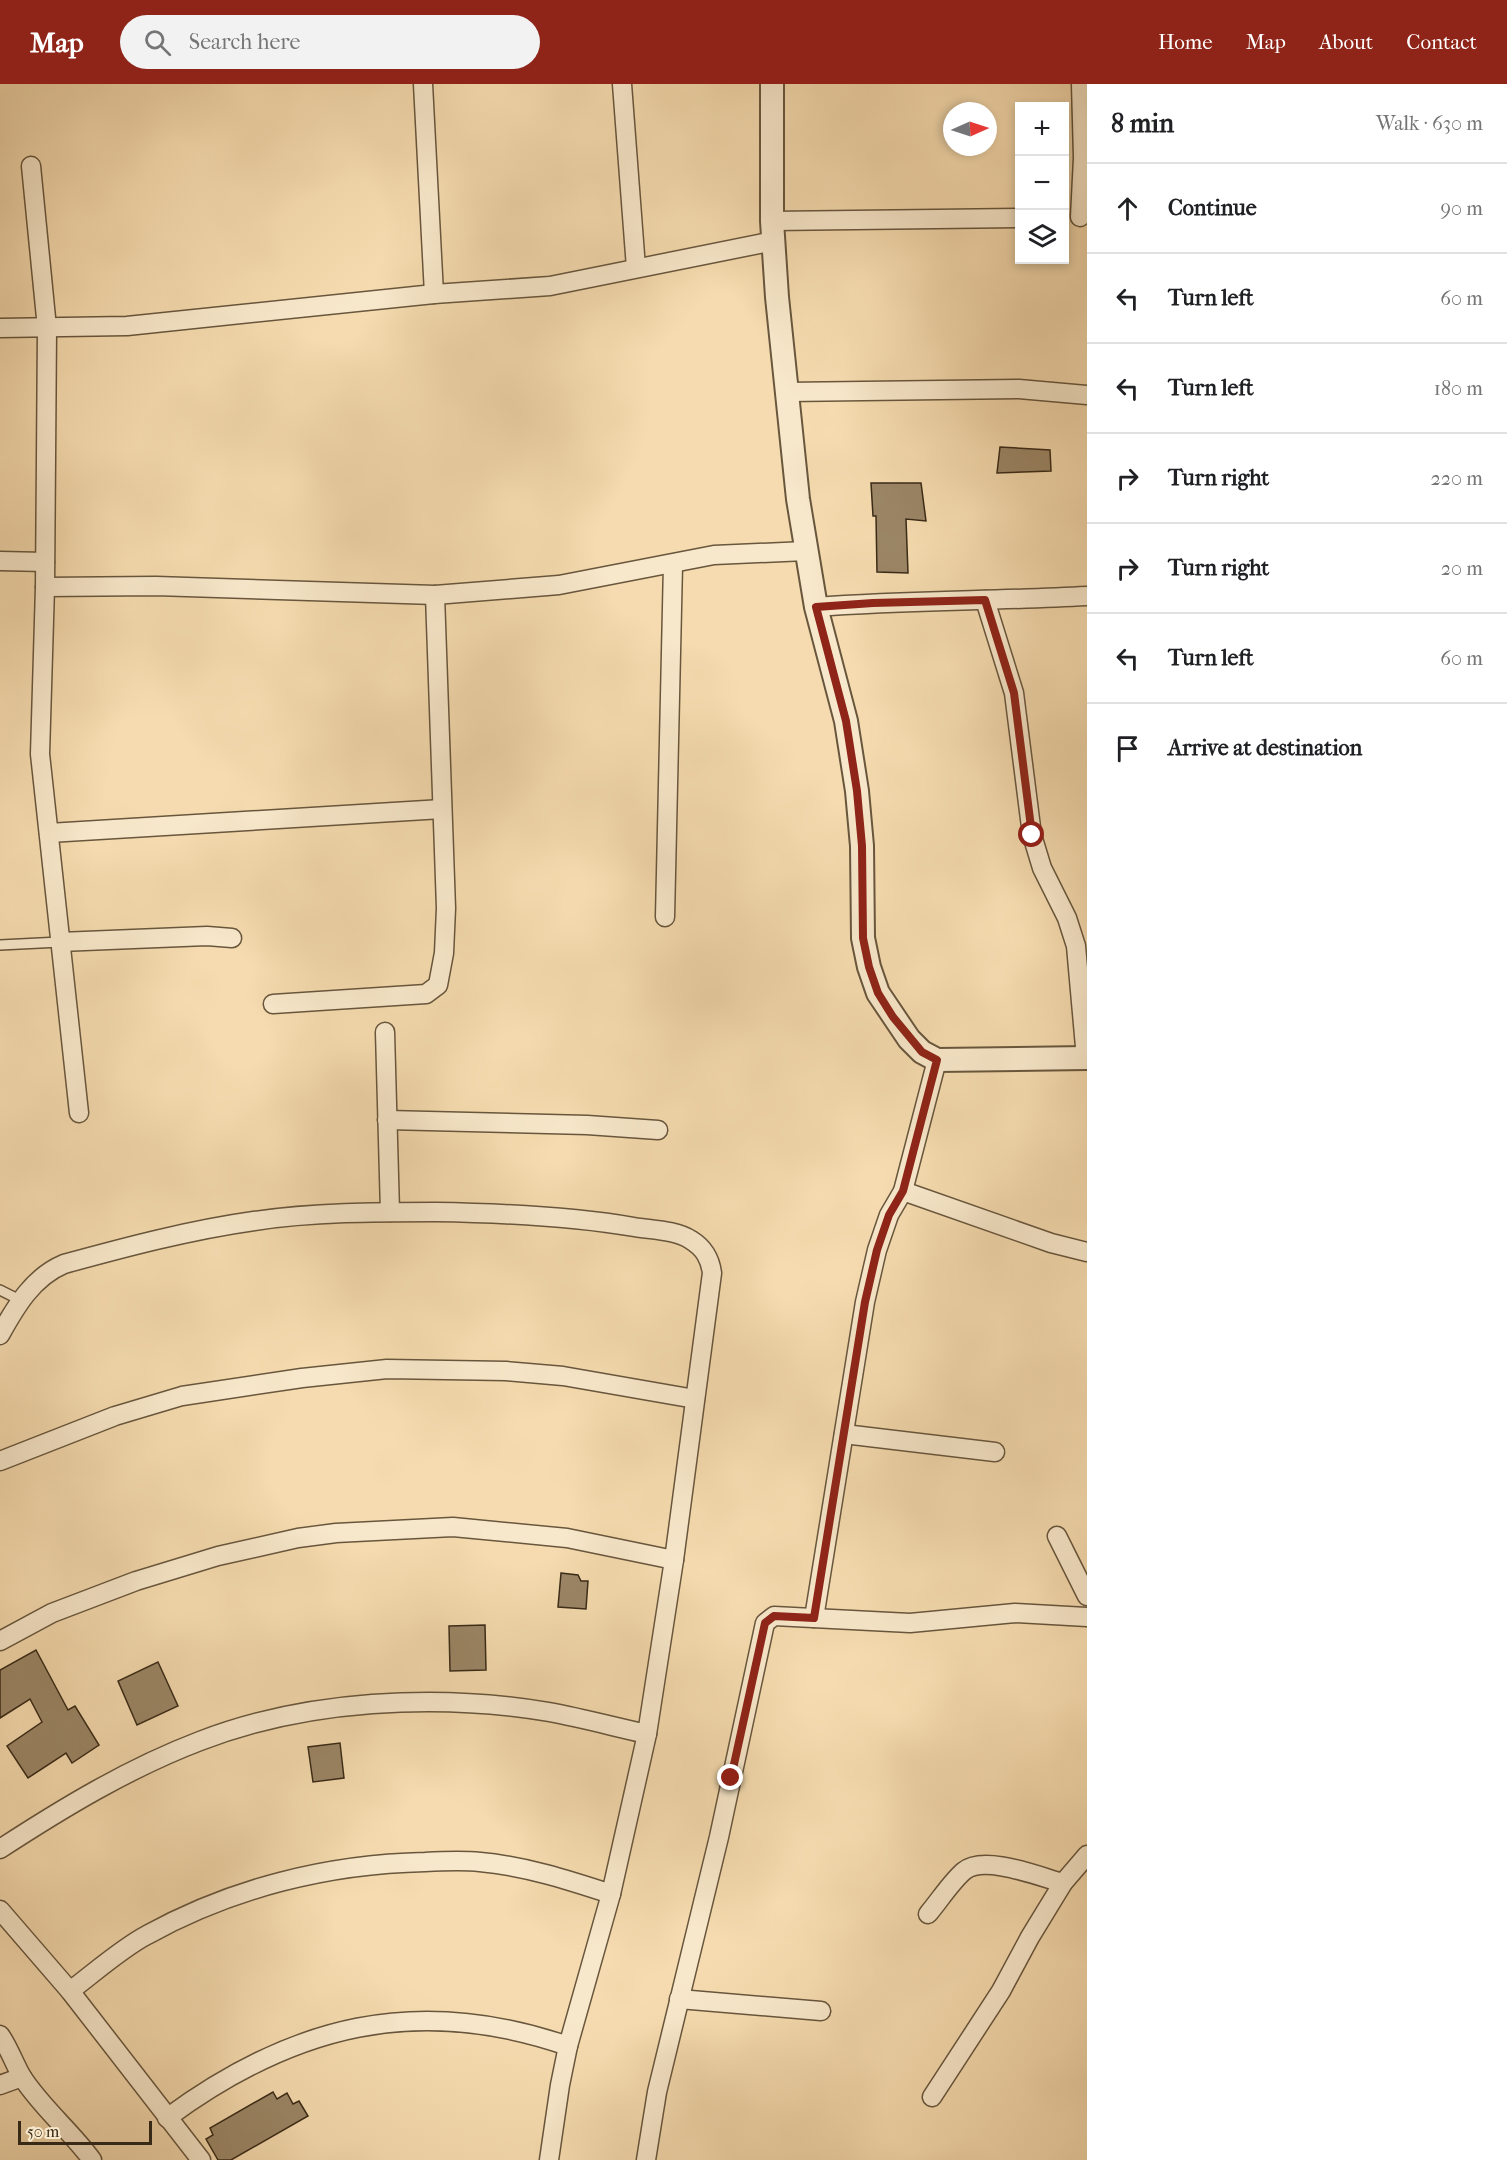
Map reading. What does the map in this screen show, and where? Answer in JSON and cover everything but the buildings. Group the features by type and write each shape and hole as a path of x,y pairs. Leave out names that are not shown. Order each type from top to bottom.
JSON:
{"street":[{"path":"423,84 434,294"},
{"path":"622,84 636,268"},
{"path":"772,84 773,231 798,499 816,607 846,721 857,791 862,846 863,938 869,967 878,993 893,1017 922,1052 937,1060 1087,1058 1076,946 1067,918 1042,868 1032,835 1014,693 985,600"},
{"path":"1077,218 1083,158 1081,84"},
{"path":"31,166 47,328 45,587 40,754 79,1113"},
{"path":"0,328 127,326 434,294 550,286 636,268 773,231 1015,218"},
{"path":"787,392 1019,389 1087,395"},
{"path":"45,587 156,586 435,594 559,585 714,555 806,551"},
{"path":"0,561 45,562"},
{"path":"665,917 674,564"},
{"path":"273,1004 426,994 438,985 443,961 445,931 435,594"},
{"path":"816,607 1087,596"},
{"path":"49,833 442,809"},
{"path":"60,942 207,936 232,938"},
{"path":"385,1032 390,1212"},
{"path":"814,1618 872,1268 889,1215 903,1191 937,1060"},
{"path":"387,1120 587,1125 658,1130"},
{"path":"903,1191 1086,1253"},
{"path":"0,1335 20,1300 49,1270 134,1245 253,1221 316,1214 390,1212 469,1212 594,1220 676,1234 690,1239 706,1254 711,1262 712,1273 674,1560 647,1734 611,1894 568,2046 549,2160"},
{"path":"0,1461 115,1416 182,1396 302,1378 387,1369 506,1371 563,1376 695,1399"},
{"path":"844,1434 995,1452"},
{"path":"0,1641 52,1613 136,1581 218,1556 307,1536 402,1529 464,1528 567,1538 674,1560"},
{"path":"1057,1536 1087,1596"},
{"path":"646,2160 657,2092 719,1837 765,1623 774,1616 910,1623 1014,1613 1087,1617"},
{"path":"0,1849 66,1806 146,1764 199,1741 276,1718 387,1703 421,1701 470,1703 549,1712 647,1734"},
{"path":"932,2097 1001,1991 1063,1883 1087,1855"},
{"path":"70,1991 145,1935 194,1912 238,1894 282,1881 356,1866 389,1863 478,1862 541,1872 611,1894"},
{"path":"928,1914 966,1869 982,1864 994,1864 1063,1883"},
{"path":"0,1910 70,1991 201,2160"},
{"path":"679,1999 821,2011"},
{"path":"167,2118 203,2092 254,2062 289,2047 353,2027 420,2020 478,2023 536,2035 568,2046"},
{"path":"0,2035 22,2077 51,2115 80,2144 92,2160"},
{"path":"0,2085 22,2077"}],"lane":[{"path":"0,945 60,942"},
{"path":"0,1290 20,1300"}],"route":[{"path":"731,1778 765,1623 774,1616 814,1618 865,1302 877,1250 889,1215 903,1191 937,1060 922,1052 909,1039 878,993 869,967 863,938 862,846 857,791 846,721 816,607 985,600 1014,693 1032,835"}]}
